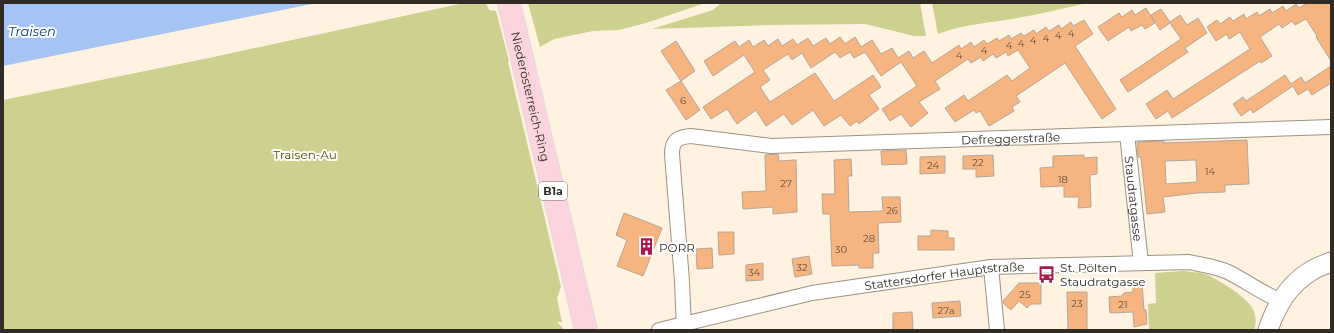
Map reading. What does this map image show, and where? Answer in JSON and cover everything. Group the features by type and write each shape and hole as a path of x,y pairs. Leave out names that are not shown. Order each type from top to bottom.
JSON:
{"main road":[{"name":"Niederösterreich-Ring","path":"509,3 586,330"},
{"path":"1268,330 1281,301 1294,283 1311,271 1331,262"}],"street":[{"name":"Defreggerstraße","path":"684,327 672,146 677,140 690,136 771,146 1331,127"},
{"name":"Staudratgasse","path":"1127,134 1141,263"},
{"name":"Stattersdorfer Hauptstraße","path":"659,330 684,327 812,293 992,267 1189,262 1214,267 1228,272 1281,301"},
{"path":"992,267 997,330"}],"green space":[{"name":"Traisen-Au","path":"464,3 486,3 489,10 496,11 561,287 557,298 562,322 557,322 563,328 562,330 3,330 3,100 209,58"},
{"path":"528,3 705,3 646,23 619,30 593,31 554,39 540,47"},
{"path":"721,3 920,3 926,36 914,36 865,24 652,29 713,10"},
{"path":"932,3 1087,3 1026,16 967,26 938,34"},
{"path":"1183,271 1202,273 1210,276 1223,283 1242,297 1251,306 1254,312 1256,321 1254,330 1149,330 1148,304 1156,303 1155,273"}],"water":[{"name":"Traisen","path":"3,3 317,3 3,66"}],"building":[{"path":"1307,3 1331,3 1331,61 1306,19 1295,25 1292,21 1282,28 1279,24 1260,37 1272,56 1261,63 1260,61 1172,118 1168,111 1156,119 1146,104 1167,90 1173,99 1250,49 1240,32 1229,39 1227,34 1216,41 1207,27 1217,20 1220,24 1230,17 1233,21 1244,14 1246,19 1257,12 1259,16 1270,9 1272,13 1283,6 1286,11 1296,4 1299,8"},
{"path":"1146,8 1155,23 1145,29 1142,25 1131,31 1129,27 1108,41 1098,27 1119,13 1122,17 1132,10 1135,15"},
{"path":"1161,9 1170,22 1180,15 1187,25 1198,18 1207,33 1185,48 1188,52 1128,92 1120,80 1181,39 1170,23 1160,30 1151,15"},
{"path":"1084,20 1093,34 1075,46 1116,109 1102,119 1065,63 1016,96 1020,102 1012,107 1014,111 989,126 980,111 976,113 974,110 955,122 945,108 964,95 968,101 1007,75 1012,81 1030,68 1018,50 1008,56 1006,52 996,58 993,54 983,61 981,57 971,63 968,59 935,81 940,89 919,102 928,113 911,127 901,114 890,121 882,109 917,86 901,62 881,76 865,52 854,58 850,52 840,58 835,52 811,68 802,53 792,60 788,54 763,70 770,80 760,87 770,102 815,73 834,101 873,75 881,87 869,95 879,109 859,124 857,121 850,126 841,115 824,126 813,110 792,125 784,114 766,126 756,110 737,124 727,109 711,119 703,107 755,72 744,55 713,76 704,61 735,41 739,47 749,40 753,47 764,40 768,46 778,39 782,46 793,39 797,45 808,38 813,46 826,38 830,44 840,37 845,44 855,37 861,47 872,40 881,54 892,48 898,58 909,51 913,58 924,51 932,63 959,45 961,49 971,42 974,47 984,40 987,44 997,38 999,41 1009,35 1011,39 1021,33 1024,36 1034,30 1036,34 1046,27 1049,31 1059,25 1061,29 1071,22 1073,26"},
{"path":"676,41 695,71 681,81 661,51"},
{"path":"1331,66 1331,83 1312,95 1308,89 1298,95 1293,86 1253,113 1251,109 1241,116 1233,104 1243,97 1246,101 1285,75 1291,84 1301,77 1305,83"},
{"path":"681,81 700,110 686,120 666,90"},
{"path":"1247,140 1249,184 1225,185 1225,192 1197,193 1163,197 1165,212 1147,214 1141,157 1138,157 1137,142 1164,141 1164,143","holes":["1196,160 1197,182 1166,184 1165,161"]},
{"path":"906,150 907,164 882,165 881,151"},
{"path":"778,154 779,161 796,160 797,212 773,214 773,207 743,209 742,192 766,191 765,155"},
{"path":"993,155 994,176 976,177 976,169 963,169 963,156"},
{"path":"1084,155 1084,158 1097,157 1097,174 1090,175 1091,207 1078,208 1079,197 1064,197 1064,186 1041,187 1040,168 1053,167 1053,156"},
{"path":"945,156 945,173 920,174 920,157"},
{"path":"851,159 852,176 848,176 849,212 883,211 882,197 900,197 901,222 878,223 879,253 873,253 873,268 859,268 859,265 832,266 830,214 823,214 822,194 835,194 834,160"},
{"name":"PORR","path":"624,213 662,228 643,276 617,266 627,240 616,235"},
{"path":"931,230 948,231 948,238 954,238 954,250 918,250 918,236 931,236"},
{"path":"718,232 734,232 734,254 719,255"},
{"path":"712,248 713,268 697,269 696,249"},
{"path":"809,256 812,274 795,277 792,259"},
{"path":"763,263 763,280 746,281 746,265"},
{"path":"1133,282 1142,284 1144,310 1146,310 1147,324 1134,327 1133,312 1110,313 1109,297 1122,296 1124,293 1133,292"},
{"path":"1019,283 1041,283 1041,304 1031,304 1027,308 1019,301 1011,310 1003,303 1003,301"},
{"path":"1067,292 1087,292 1087,330 1068,330"},
{"path":"960,301 961,316 933,318 932,303"},
{"path":"912,312 913,330 893,330 893,313"}],"place":[{"name":"PORR","path":"646,247"},
{"name":"St. Pölten Staudratgasse","path":"1047,274"}]}
